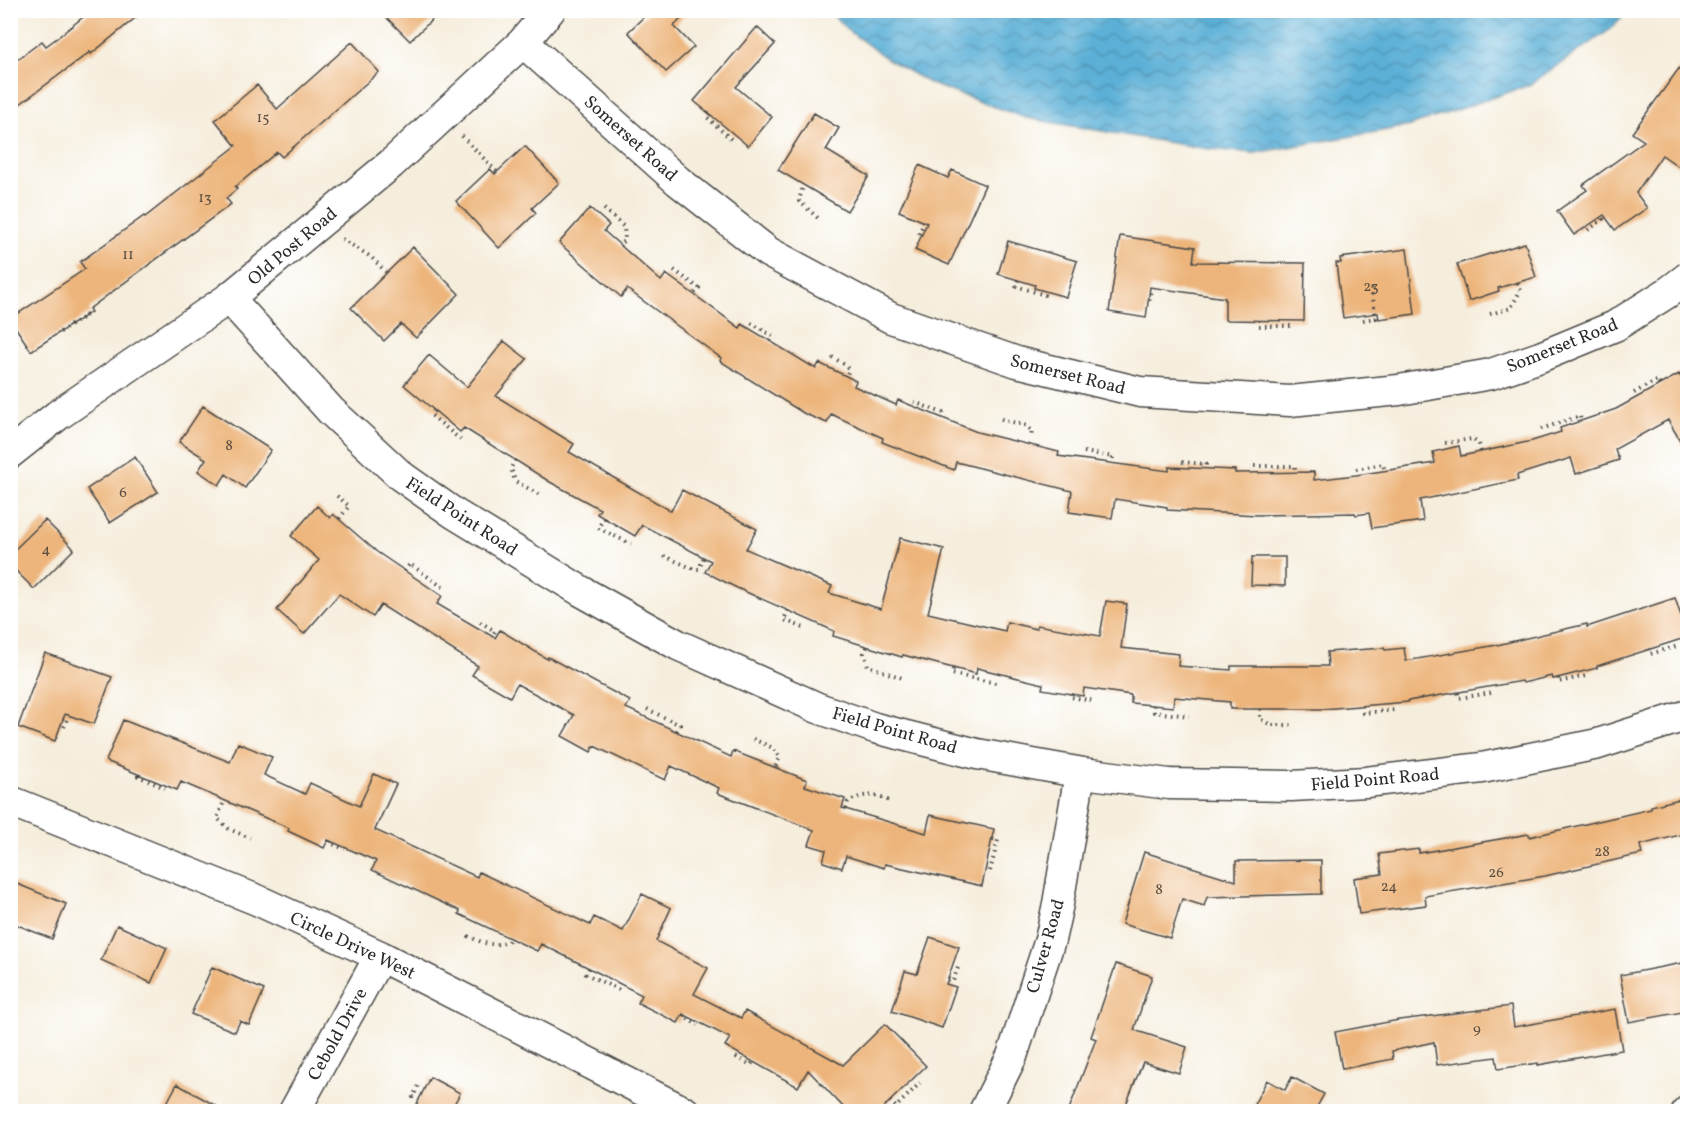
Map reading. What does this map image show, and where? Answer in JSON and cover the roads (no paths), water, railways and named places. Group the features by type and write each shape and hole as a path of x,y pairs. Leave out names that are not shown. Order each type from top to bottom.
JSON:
{"street":[{"name":"Old Post Road","path":"10,453 58,415 229,298 391,164 523,42 550,10"},
{"name":"Somerset Road","path":"523,42 678,181 768,252 891,318 1017,362 1140,392 1290,401 1400,390 1491,374 1540,357 1615,326 1688,277"},
{"name":"Field Point Road","path":"229,298 332,411 401,476 455,514 581,591 678,645 819,708 875,728 966,751 1080,772 1169,784 1291,786 1366,782 1482,768 1598,744 1688,715"},
{"name":"Culver Road","path":"984,1112 1012,1056 1050,940 1080,772"},
{"name":"Circle Drive West","path":"10,801 257,900 380,956 685,1112"},
{"name":"Cebold Drive","path":"294,1112 380,956"}],"water":[{"path":"829,11 1628,11 1608,31 1529,85 1410,126 1254,153 1201,148 1026,118 931,84 889,60 849,31"}]}
